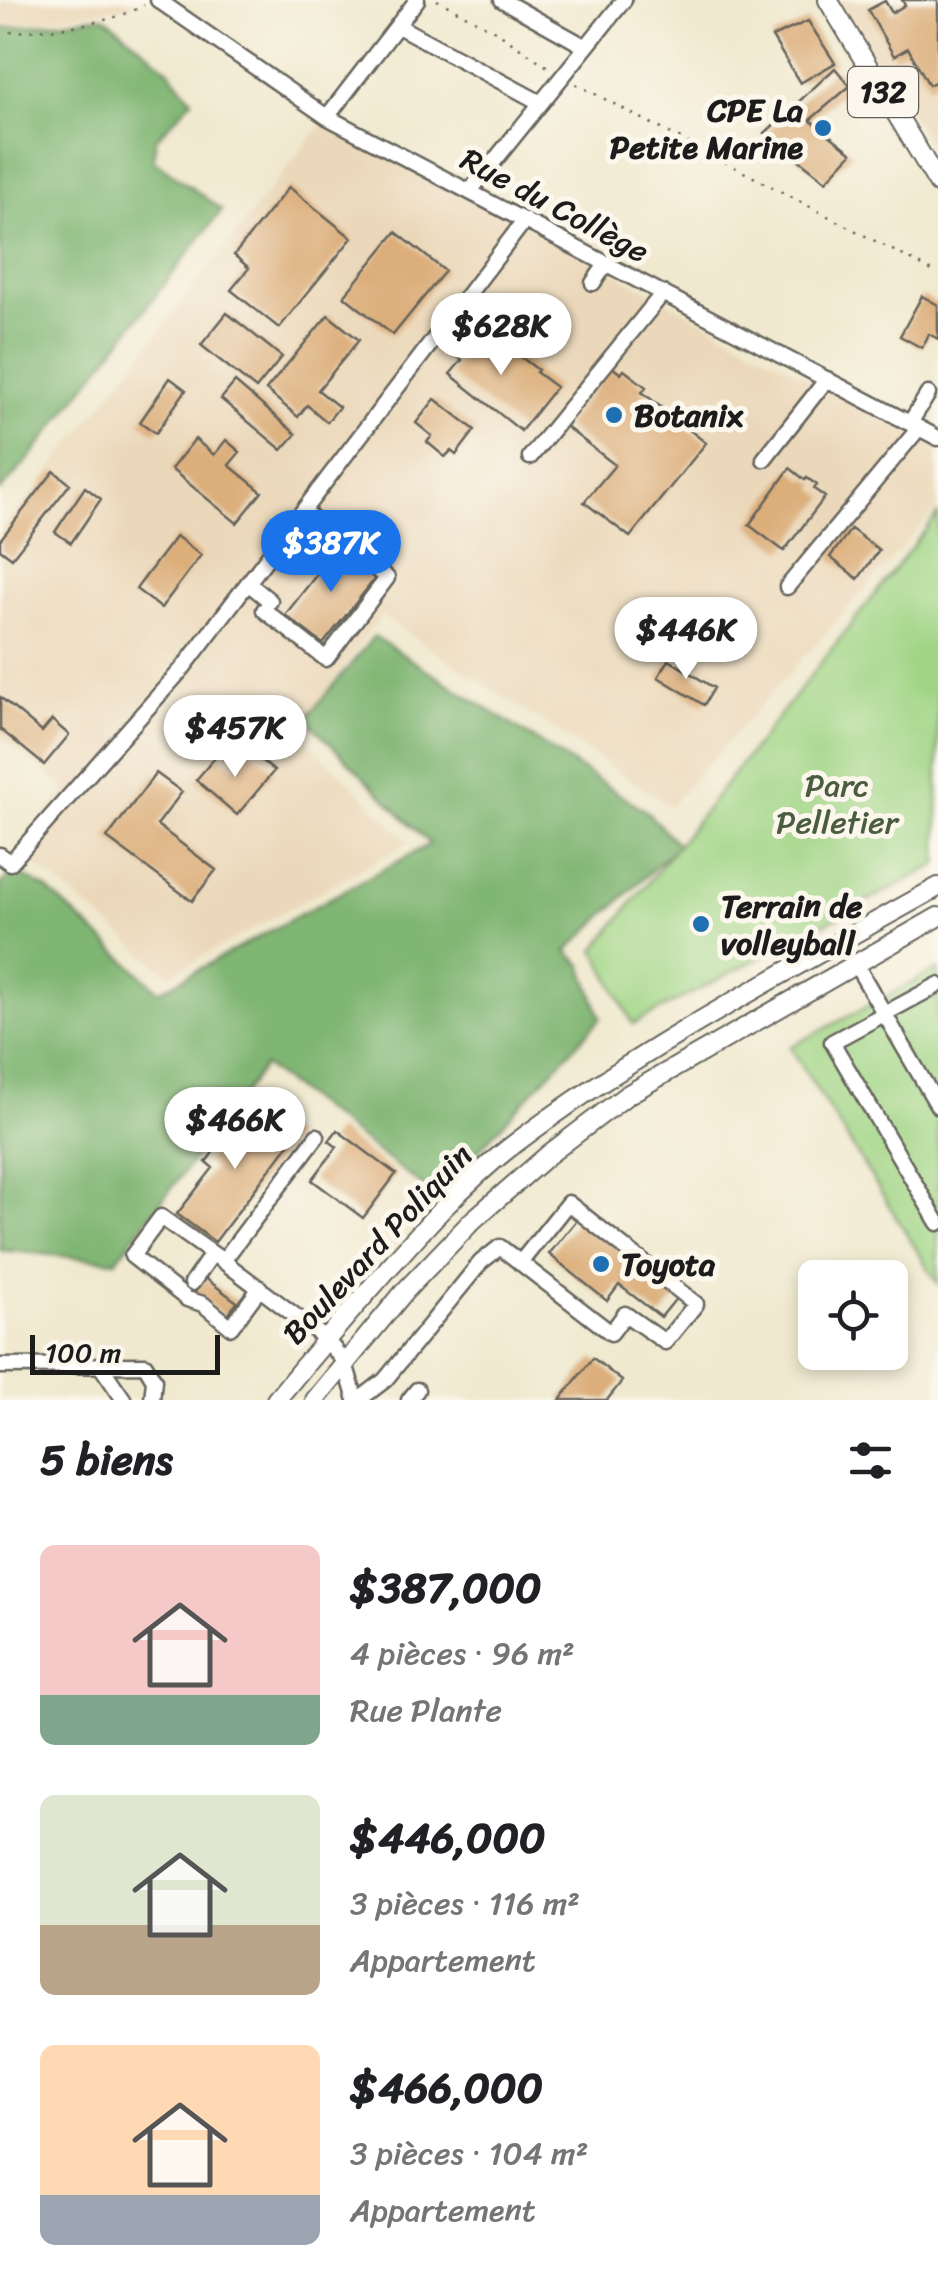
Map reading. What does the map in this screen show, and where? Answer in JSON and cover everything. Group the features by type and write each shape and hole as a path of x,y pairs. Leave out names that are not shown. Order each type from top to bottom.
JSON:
{"main road":[{"name":"132","path":"828,0 938,184"},
{"name":"Boulevard Poliquin","path":"276,1400 420,1232 506,1150 599,1084 695,1024 938,887"},
{"name":"Boulevard Poliquin","path":"315,1400 405,1291 460,1234 548,1154 627,1094 938,917"}],"street":[{"path":"327,117 417,0"},
{"path":"502,0 586,47"},
{"path":"470,191 624,0"},
{"name":"Rue du Collège","path":"152,2 327,117 938,438"},
{"path":"398,26 541,103"},
{"path":"5,859 183,668 524,220"},
{"path":"593,283 607,263"},
{"path":"530,457 664,293"},
{"path":"460,304 488,321"},
{"path":"764,459 827,379"},
{"path":"787,587 915,426 928,394"},
{"path":"248,583 267,606 326,659 387,578 303,511"},
{"path":"856,963 938,1106"},
{"path":"938,985 832,1042 938,1222"},
{"path":"192,1283 317,1136"},
{"path":"260,1288 231,1327 132,1256 161,1217 260,1288 326,1339 345,1363 357,1400 385,1380 481,1262 500,1246 520,1263 611,1333 625,1314 665,1342 696,1304 568,1203 520,1263"},
{"path":"100,1365 124,1400"},
{"path":"0,1366 145,1365 154,1380 152,1400"}],"path":[{"path":"437,0 499,33 562,76 938,274"},
{"path":"0,33 48,30 130,13 152,2"}],"shaded area":[{"path":"0,0 126,0 134,5 0,26"},
{"path":"837,0 938,0 938,158"},
{"path":"327,117 938,448 938,508 670,806 381,616 297,730 409,842 170,975 18,850 67,790 0,736 0,535"}],"green space":[{"path":"104,16 168,69 192,100 156,139 153,160 222,210 0,491 0,29"},
{"name":"Parc Pelletier","path":"938,514 938,864 633,1024 595,950"},
{"path":"374,636 647,812 678,845 567,951 582,965 601,1018 436,1196 264,1066 116,1261 0,1250 0,886 14,871 47,889 159,991 430,844 306,719"},
{"path":"938,969 938,1284 790,1047"}],"building":[{"path":"902,0 938,0 938,80 929,85 908,48 894,56 868,10 885,1 892,13 905,5"},
{"path":"808,21 835,63 800,83 772,37"},
{"path":"835,68 850,86 810,120 852,153 826,181 765,133"},
{"path":"289,187 352,238 279,328 231,290 249,268 234,255"},
{"path":"396,232 445,271 393,335 344,296"},
{"path":"922,296 938,305 938,339 929,334 922,348 900,336"},
{"path":"227,313 282,357 256,389 201,345"},
{"path":"328,315 359,340 318,390 339,407 327,422 307,405 298,417 266,390"},
{"path":"479,325 556,387 521,431 450,374 462,360 455,355"},
{"path":"612,367 621,374 624,370 646,387 642,392 706,443 630,537 584,502 615,465 565,426"},
{"path":"170,378 186,390 156,433 140,422"},
{"path":"235,382 296,434 282,450 221,399"},
{"path":"435,399 475,430 456,455 451,451 445,457 427,442 432,436 416,423"},
{"path":"195,439 214,455 226,440 240,452 229,465 262,492 237,523 171,469"},
{"path":"790,468 817,485 814,489 825,497 784,551 749,525"},
{"path":"54,471 70,484 12,558 0,549 0,540"},
{"path":"85,487 101,499 71,543 55,532"},
{"path":"851,529 879,550 858,579 830,557"},
{"path":"176,536 201,555 161,608 136,589"},
{"path":"339,546 377,576 323,644 285,615"},
{"path":"669,660 714,688 704,705 658,677"},
{"path":"0,697 42,732 52,720 69,735 44,765 0,729"},
{"path":"249,750 274,771 237,815 196,780 218,754 235,768"},
{"path":"156,773 182,792 157,825 216,870 192,901 107,838"},
{"path":"248,1104 279,1129 281,1126 295,1136 215,1242 177,1214 213,1168 206,1162"},
{"path":"337,1130 396,1174 363,1218 312,1180 337,1147 329,1141"},
{"name":"Toyota","path":"580,1216 678,1296 661,1317 619,1285 607,1301 549,1254"},
{"path":"205,1278 237,1302 225,1318 194,1293"},
{"path":"593,1358 622,1381 607,1400 560,1400"}],"place":[{"name":"CPE La Petite Marine","path":"823,128"},
{"name":"Botanix","path":"614,415"},
{"name":"Terrain de volleyball","path":"701,924"},
{"name":"Toyota","path":"601,1264"}]}
